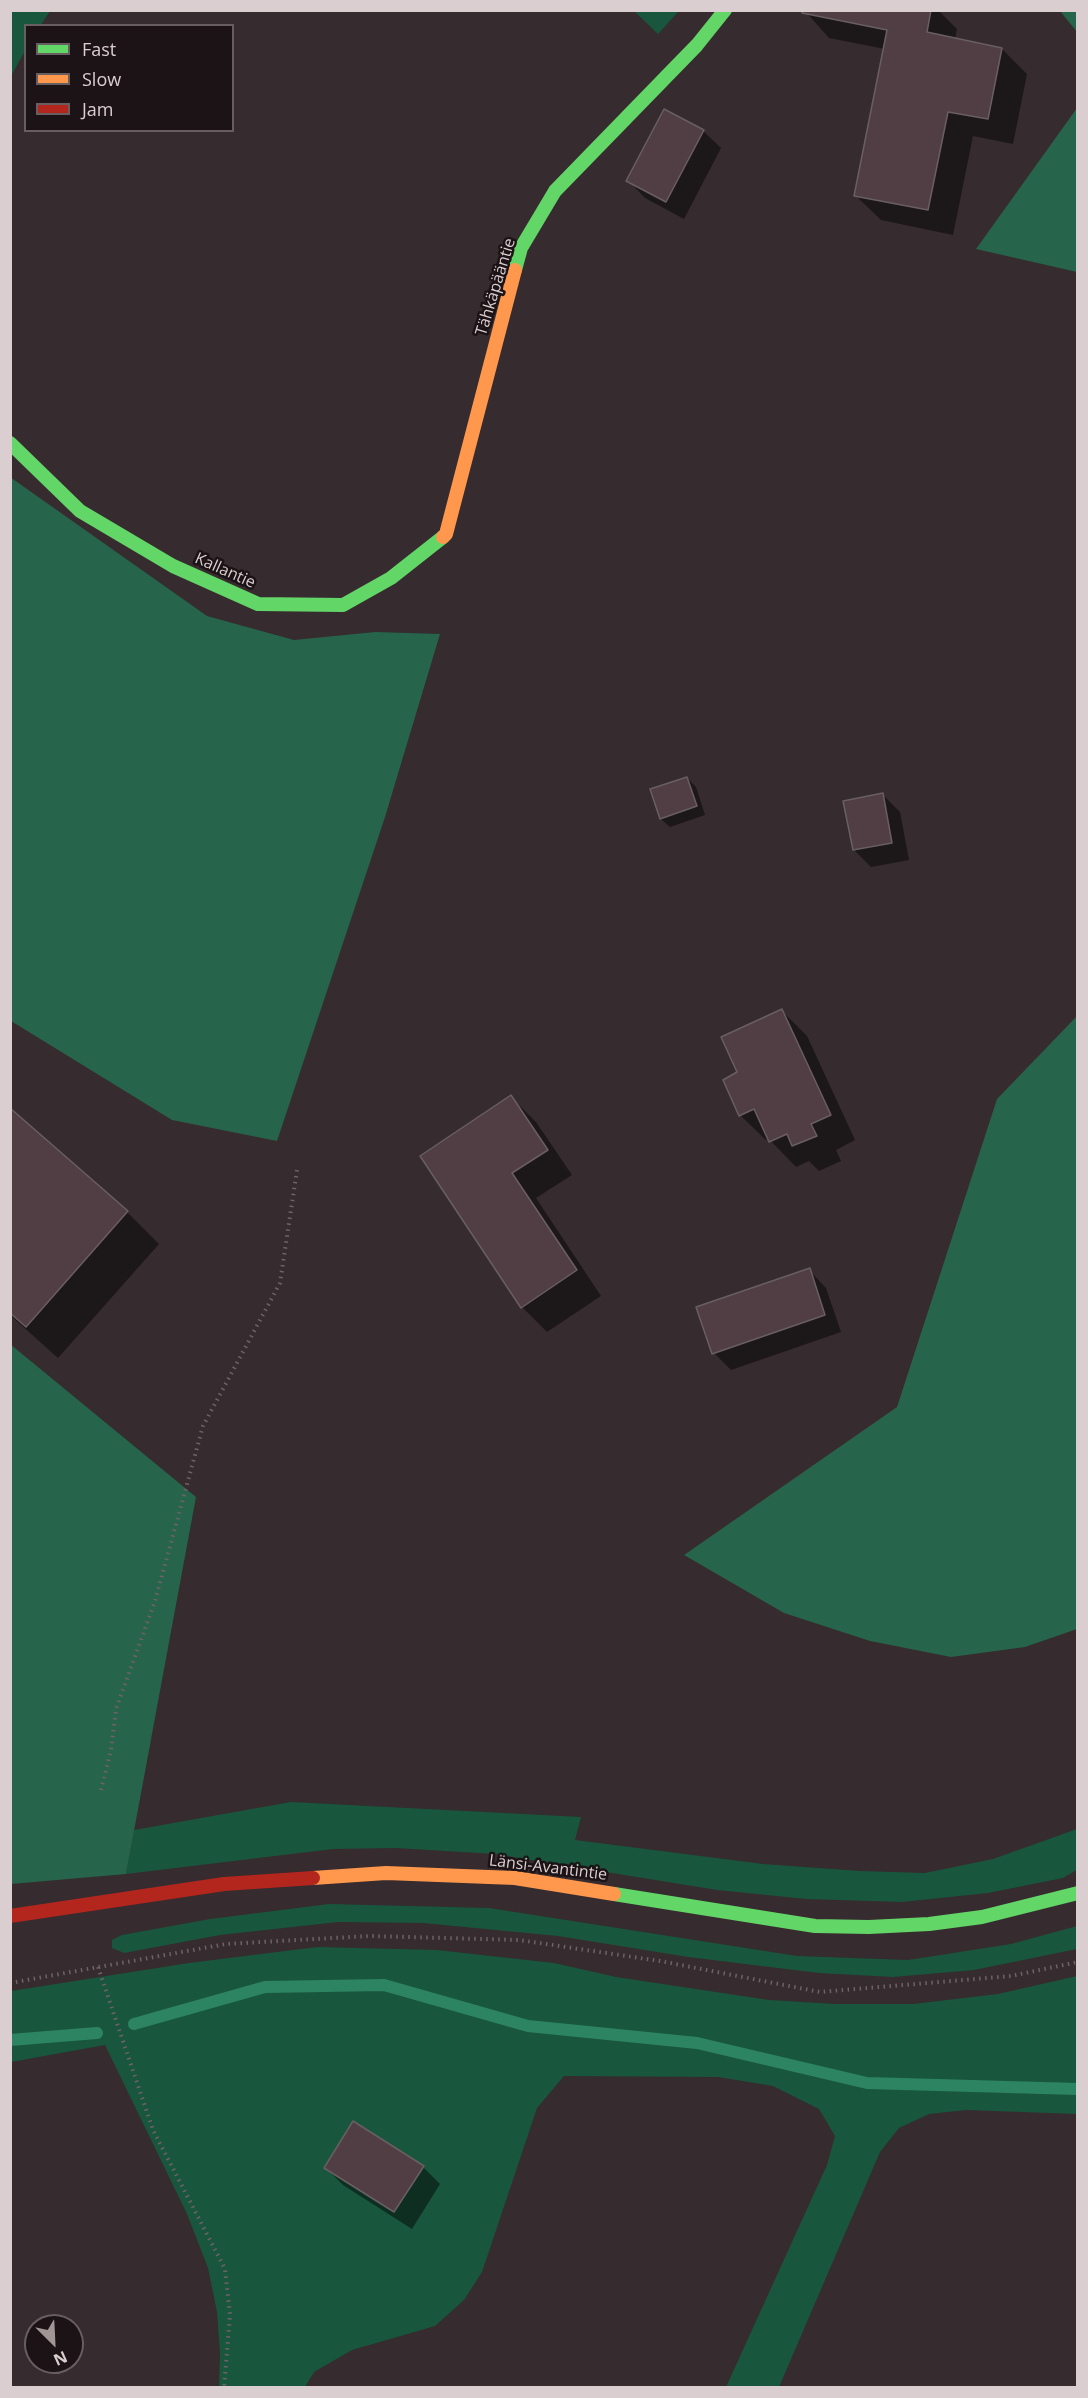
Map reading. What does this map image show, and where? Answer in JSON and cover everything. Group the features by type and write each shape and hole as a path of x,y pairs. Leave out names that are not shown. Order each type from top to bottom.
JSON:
{"street":[{"name":"Tähkäpääntie","path":"446,534 521,248 555,191 697,45 725,10"},
{"name":"Kallantie","path":"10,443 80,511 173,566 258,604 343,605 391,578 446,534"},
{"name":"Länsi-Avantintie","path":"10,1916 224,1884 386,1873 515,1878 815,1926 869,1927 928,1924 982,1917 1077,1893"}],"path":[{"path":"101,1791 111,1750 116,1709 155,1601 203,1425 280,1283 297,1170"},
{"path":"10,1983 226,1944 370,1936 519,1940 660,1961 820,1992 1011,1976 1077,1962"},
{"path":"98,1967 153,2130 225,2269 230,2315 224,2388"}],"green space":[{"path":"11,10 50,11 42,24 24,24 24,53 11,76"},
{"path":"634,11 679,11 658,34"},
{"path":"1060,11 1077,11 1077,32"},
{"path":"1077,108 1077,272 976,249"},
{"path":"10,477 207,616 294,640 375,632 440,634 385,817 277,1141 172,1120 11,1021"},
{"path":"1077,1016 1077,1629 1025,1647 951,1657 870,1641 784,1613 684,1555 897,1407 997,1099"},
{"path":"10,1344 196,1497 126,1874 11,1884"},
{"path":"291,1802 581,1817 575,1840 763,1864 860,1871 925,1873 993,1859 1077,1829 1077,1870 1063,1878 988,1893 902,1902 806,1899 717,1890 495,1854 396,1848 333,1849 126,1874 134,1830"},
{"path":"329,1904 489,1908 797,1956 908,1960 1011,1944 1077,1926 1077,1949 974,1970 893,1977 819,1973 688,1957 558,1936 423,1923 338,1922 220,1935 124,1953 112,1948 112,1940 122,1935 210,1919"},
{"path":"317,1947 437,1950 554,1963 616,1977 769,2000 835,2004 913,2004 998,1994 1077,1976 1077,2114 966,2110 929,2114 899,2128 880,2152 779,2387 726,2387 827,2165 835,2136 819,2109 773,2086 718,2077 564,2076 537,2108 482,2272 464,2300 435,2326 352,2350 314,2372 305,2387 219,2388 220,2353 217,2312 208,2268 187,2214 105,2045 11,2062 11,1991 189,1963"}],"building":[{"path":"803,10 931,10 927,32 1002,48 988,119 948,112 928,210 854,196 887,30 802,13"},
{"path":"664,109 704,130 666,202 626,181"},
{"path":"687,777 697,806 660,819 650,789"},
{"path":"883,793 892,843 853,850 843,801"},
{"path":"782,1009 831,1115 811,1124 817,1136 792,1146 787,1134 769,1142 754,1109 739,1116 723,1080 737,1072 721,1037"},
{"path":"511,1095 548,1150 512,1173 577,1270 521,1308 420,1156"},
{"path":"10,1108 128,1211 26,1327 10,1313"},
{"path":"810,1268 825,1315 712,1354 696,1307"},
{"path":"353,2121 424,2166 394,2212 324,2168"}],"waterway":[{"path":"134,2024 265,1987 384,1985 528,2026 697,2043 867,2083 1078,2089"},
{"path":"10,2040 97,2033"}],"traffic: fast":[{"path":"515,270 521,248 555,191 697,45 725,10"},
{"path":"10,443 80,511 173,566 258,604 343,605 391,578 443,537"},
{"path":"614,1894 815,1926 869,1927 929,1924 982,1917 1078,1893"}],"traffic: slow":[{"path":"443,537 446,534 515,270"},
{"path":"313,1878 386,1873 515,1878 614,1894"}],"traffic: jam":[{"path":"10,1916 224,1884 313,1878"}]}
